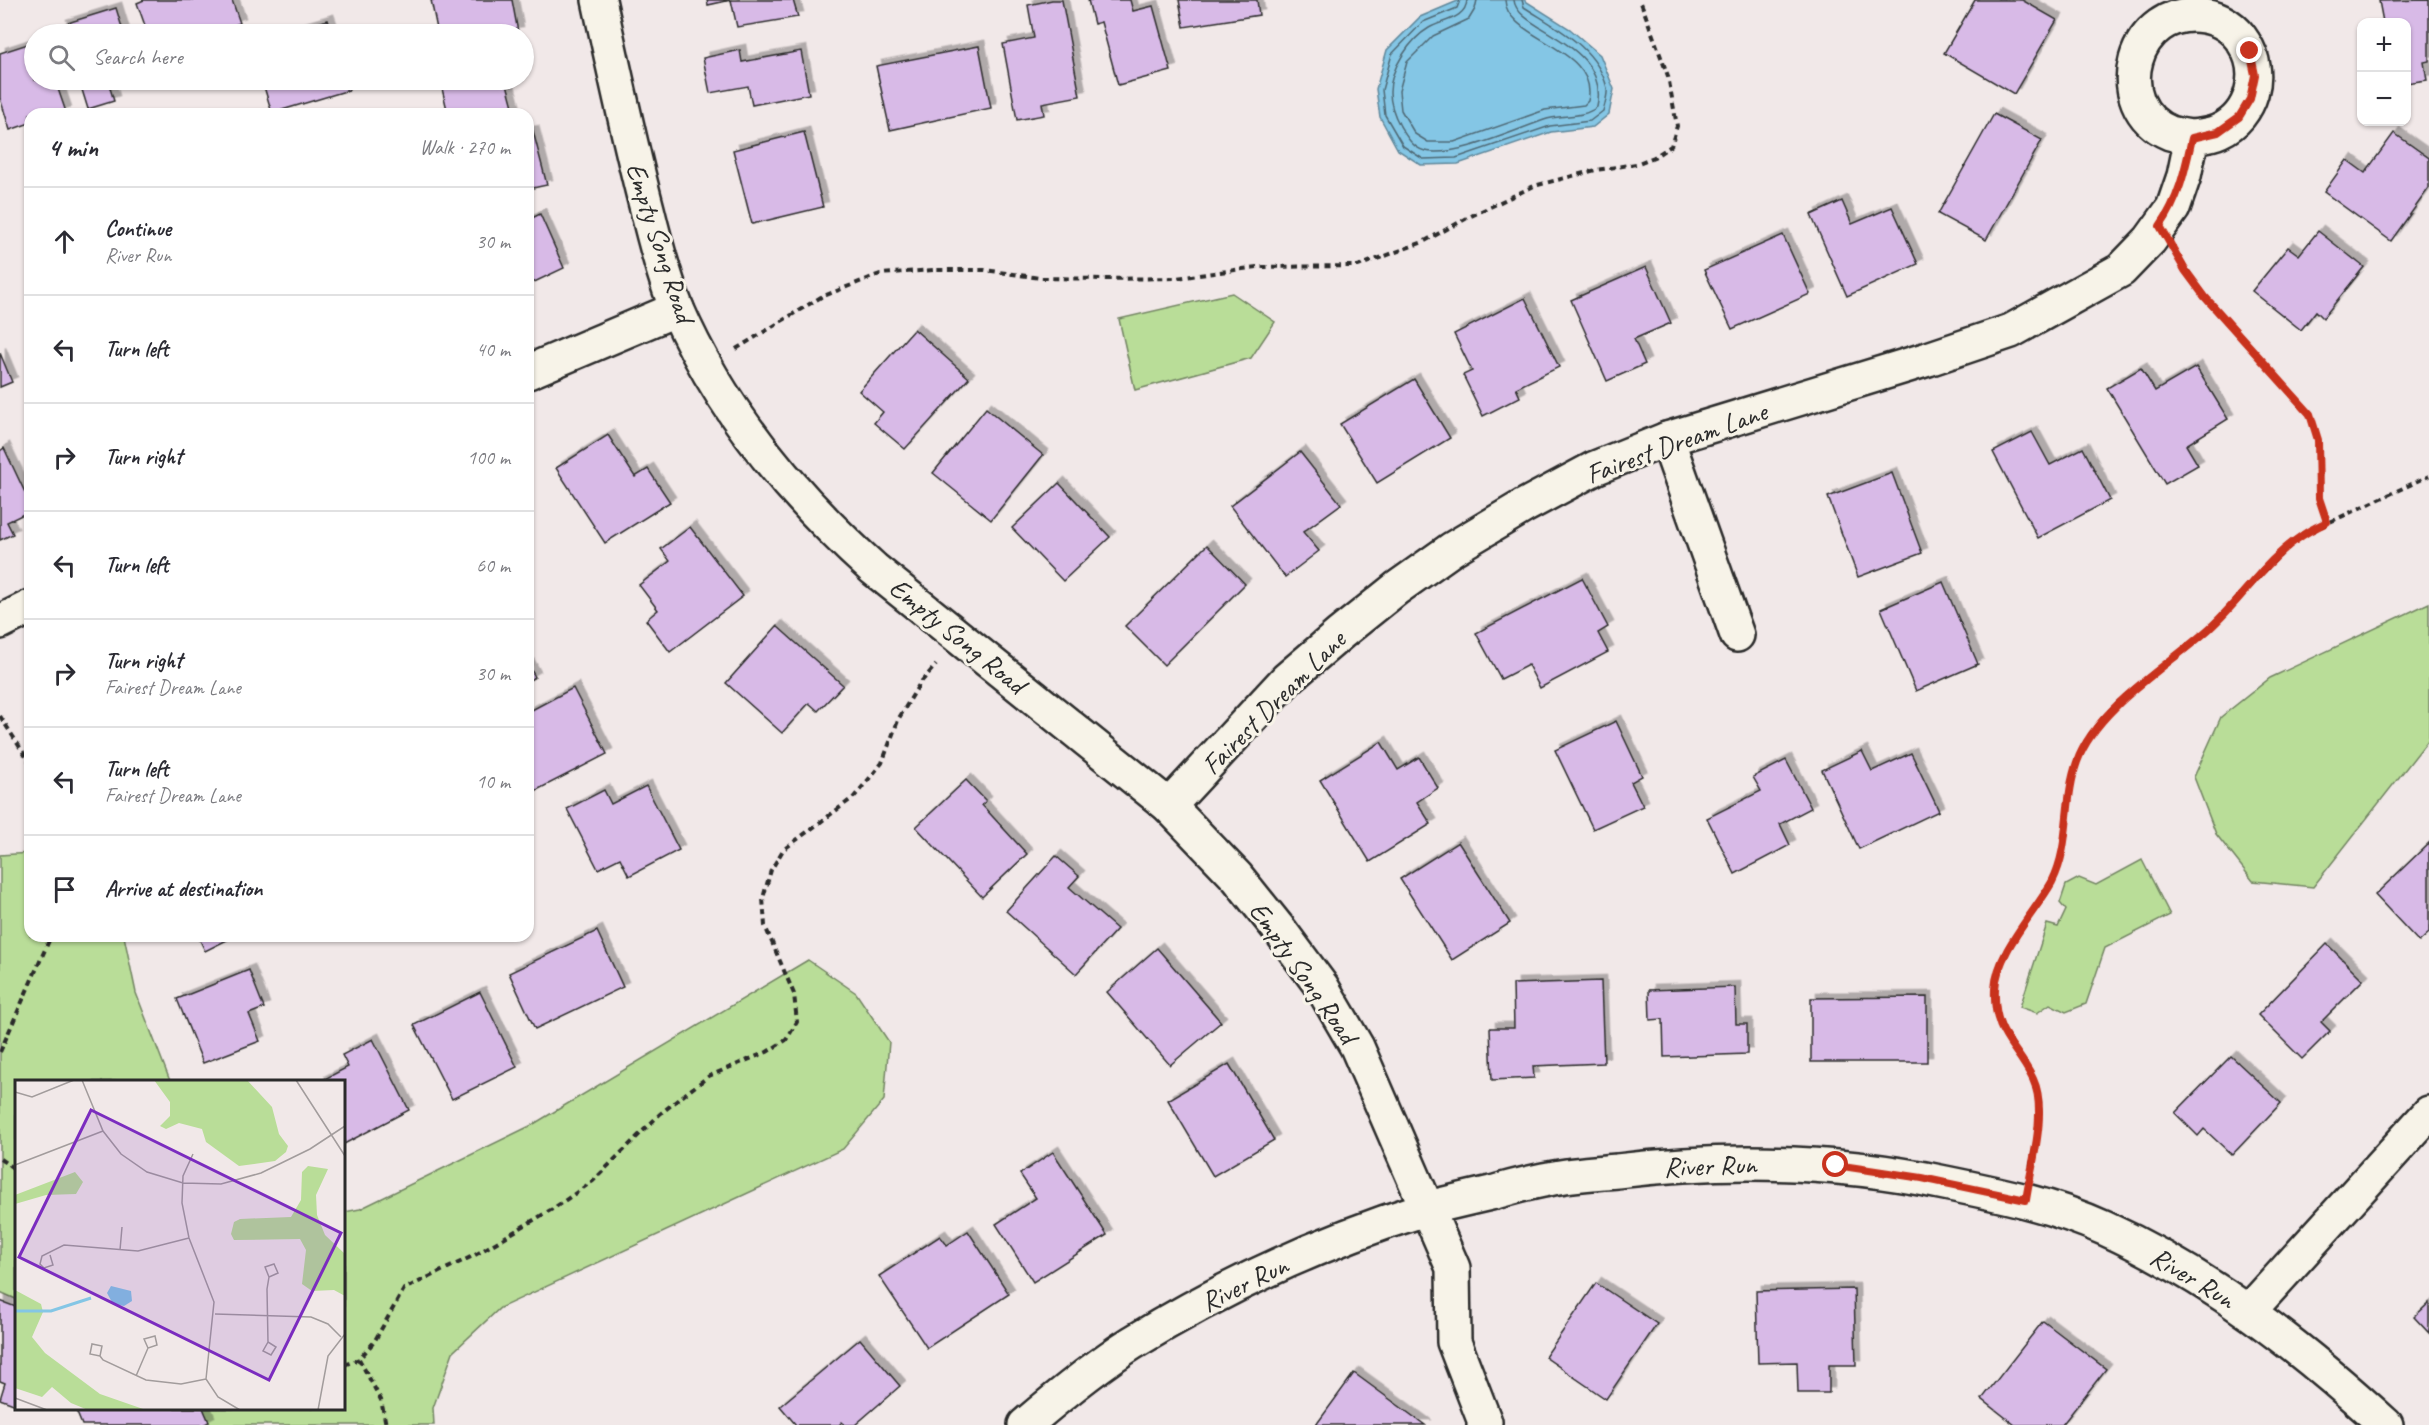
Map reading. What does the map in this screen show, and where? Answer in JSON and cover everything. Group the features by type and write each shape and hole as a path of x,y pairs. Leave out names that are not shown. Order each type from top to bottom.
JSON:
{"street":[{"name":"Empty Song Road","path":"598,0 634,159 654,235 677,309 707,366 762,449 794,490 825,524 874,569 1169,806 1237,877 1322,987 1362,1058 1453,1268 1454,1342 1485,1422 1484,1425"},
{"name":"Fairest Dream Lane","path":"1169,806 1287,679 1396,588 1452,549 1524,506 1595,468 1667,439 1928,359 2011,331 2121,270 2151,240 2173,208 2184,176 2192,138"},
{"path":"534,369 677,309"},
{"path":"1667,439 1737,635"},
{"path":"0,621 24,610"},
{"path":"2249,1311 2429,1113"},
{"name":"River Run","path":"1024,1425 1070,1388 1130,1345 1206,1300 1298,1256 1426,1209 1550,1178 1660,1166 1749,1161 1836,1165 1922,1178 2026,1200 2101,1227 2155,1253 2249,1311 2332,1376 2386,1425"}],"path":[{"path":"707,366 821,297 880,274 933,270 985,270 1040,278 1177,278 1257,267 1358,266 1423,242 1534,186 1596,170 1636,164 1654,157 1671,146 1677,126 1668,76 1640,0"},
{"path":"2160,226 2185,270 2205,297 2310,414 2318,440 2319,498 2327,522"},
{"path":"2026,1200 2039,1101 2033,1079 2007,1041 1997,1017 1995,988 1999,966 2052,881 2063,848 2067,801 2077,761 2095,728 2122,700 2212,626 2285,549 2302,535 2429,476"},
{"path":"345,1365 359,1359 374,1342 404,1289 474,1255 554,1208 593,1180 660,1114 709,1076 767,1052 786,1040 797,1022 794,994 765,926 763,898 771,870 783,850 854,797 882,763 899,718 920,683 959,636"},
{"path":"0,716 24,754"},
{"path":"0,1052 48,942"},
{"path":"0,1159 15,1169"},
{"path":"359,1359 381,1400 386,1425"}],"green space":[{"path":"1232,293 1275,322 1251,358 1135,390 1119,319"},
{"path":"2429,603 2429,739 2313,887 2253,881 2216,834 2194,777 2221,717 2270,678"},
{"path":"24,853 24,942 125,942 136,993 170,1080 15,1080 15,1299 0,1292 0,855"},
{"path":"2142,860 2170,915 2105,948 2086,1004 2066,1012 2050,1004 2037,1013 2020,1007 2047,924 2058,927 2066,910 2060,903 2066,885 2079,878 2096,885"},
{"path":"808,960 856,993 889,1042 884,1100 843,1149 500,1308 453,1352 433,1408 434,1425 211,1425 196,1410 345,1410 345,1212 360,1209 532,1125"}],"water":[{"path":"1460,0 1524,0 1570,29 1600,55 1614,89 1609,114 1593,127 1551,132 1458,164 1421,165 1398,150 1380,117 1376,89 1387,50 1420,17"}],"building":[{"path":"144,0 232,0 240,23 144,24 137,3"},
{"path":"431,0 512,0 516,24 436,24"},
{"path":"707,0 731,0 708,5"},
{"path":"731,0 793,0 798,17 737,27"},
{"path":"1062,0 1080,96 1042,103 1044,115 1017,120 1003,44 1034,38 1028,5"},
{"path":"1088,0 1130,0 1133,11 1153,6 1171,71 1118,85 1101,22 1094,24"},
{"path":"1179,0 1257,0 1259,15 1184,27"},
{"path":"1975,0 2022,0 2057,20 2014,94 1944,53"},
{"path":"2429,0 2429,61 2424,62 2427,80 2411,82 2411,18 2382,18 2379,1"},
{"path":"116,8 121,24 64,24"},
{"path":"328,20 329,24 314,24"},
{"path":"24,45 24,90 58,90 65,108 24,108 24,125 10,130 0,98 0,53"},
{"path":"979,46 991,108 890,130 876,66"},
{"path":"740,50 742,62 801,51 809,94 752,105 748,86 710,93 703,58"},
{"path":"82,90 111,90 114,101 88,108"},
{"path":"265,90 349,90 289,108 270,108"},
{"path":"442,90 509,90 513,108 447,108"},
{"path":"1994,114 2042,140 1986,240 1938,214"},
{"path":"804,132 823,207 752,224 733,150"},
{"path":"2394,133 2429,158 2429,188 2391,241 2324,192 2347,160 2365,173"},
{"path":"534,135 547,185 534,188"},
{"path":"1842,201 1852,224 1892,207 1918,264 1847,296 1811,215"},
{"path":"540,214 564,268 534,282 534,217"},
{"path":"2318,231 2364,267 2323,318 2316,311 2301,330 2252,291 2288,247 2299,255"},
{"path":"1783,235 1810,294 1732,329 1704,270"},
{"path":"1646,267 1671,323 1634,339 1645,364 1607,381 1571,300"},
{"path":"1525,298 1559,367 1516,388 1520,397 1483,416 1463,375 1472,371 1454,334"},
{"path":"914,329 969,378 905,449 874,423 883,412 859,391"},
{"path":"0,353 12,382 0,387"},
{"path":"2196,367 2228,419 2186,445 2198,465 2165,484 2107,388 2141,368 2155,391"},
{"path":"1414,379 1450,438 1377,483 1340,424"},
{"path":"986,408 1043,455 991,520 933,473"},
{"path":"2032,432 2050,465 2083,448 2110,500 2038,538 1993,452"},
{"path":"608,435 635,477 648,469 670,502 605,543 556,468"},
{"path":"4,448 24,490 24,514 7,522 13,534 0,540 0,451"},
{"path":"1300,452 1341,504 1303,532 1319,551 1285,577 1230,506"},
{"path":"1892,473 1922,553 1858,577 1828,497"},
{"path":"1059,483 1110,537 1063,581 1012,528"},
{"path":"690,527 743,596 670,652 646,620 658,610 639,585 670,561 661,549"},
{"path":"1207,545 1245,584 1164,665 1125,626"},
{"path":"1582,578 1608,627 1598,633 1608,652 1540,688 1528,665 1501,679 1476,633"},
{"path":"1943,582 1978,664 1916,691 1881,609"},
{"path":"777,626 843,685 818,711 809,703 782,733 726,683"},
{"path":"573,688 607,754 534,791 534,709"},
{"path":"1616,721 1642,776 1631,782 1643,806 1593,829 1555,750"},
{"path":"1381,742 1398,770 1419,757 1438,788 1417,802 1431,824 1370,862 1320,780"},
{"path":"1862,751 1872,771 1911,753 1939,811 1859,849 1822,770"},
{"path":"1786,760 1811,808 1780,824 1790,845 1735,874 1707,818 1761,791 1753,777"},
{"path":"966,780 986,801 982,805 1027,854 982,897 916,827"},
{"path":"646,786 679,850 629,876 620,858 598,869 567,809 604,790 611,804"},
{"path":"1458,842 1510,923 1452,960 1400,879"},
{"path":"2429,843 2429,933 2419,942 2375,895"},
{"path":"1056,856 1079,876 1069,887 1117,929 1076,974 1006,911"},
{"path":"597,931 623,987 535,1029 509,973"},
{"path":"201,942 223,942 205,951"},
{"path":"2327,944 2363,980 2321,1022 2330,1031 2302,1059 2258,1015"},
{"path":"1157,948 1221,1022 1170,1065 1107,992"},
{"path":"249,970 264,1008 249,1014 260,1041 203,1063 177,999"},
{"path":"1601,981 1604,1063 1533,1066 1534,1078 1492,1080 1490,1028 1514,1028 1513,984"},
{"path":"1735,987 1736,1024 1747,1024 1747,1054 1664,1057 1663,1019 1650,1020 1649,990"},
{"path":"480,992 517,1067 452,1099 414,1025"},
{"path":"1927,997 1927,1062 1811,1062 1811,998"},
{"path":"373,1039 409,1110 345,1143 345,1080 323,1080 348,1067 342,1055"},
{"path":"2231,1056 2281,1103 2232,1155 2204,1129 2198,1136 2175,1113"},
{"path":"1229,1064 1274,1140 1213,1176 1168,1100"},
{"path":"1053,1152 1107,1235 1033,1282 996,1224 1036,1198 1020,1174"},
{"path":"968,1231 1009,1294 927,1348 879,1276 940,1236 947,1245"},
{"path":"1596,1283 1657,1324 1606,1399 1545,1357"},
{"path":"1854,1289 1856,1365 1829,1365 1829,1393 1798,1393 1797,1362 1758,1363 1756,1291"},
{"path":"0,1301 15,1307 15,1405 0,1399 5,1383 0,1381"},
{"path":"2429,1303 2429,1333 2414,1317"},
{"path":"2043,1321 2106,1369 2062,1425 2015,1425 1982,1399"},
{"path":"860,1339 900,1386 855,1425 845,1425 842,1422 839,1425 796,1425 780,1406"},
{"path":"1354,1373 1425,1425 1316,1425"},
{"path":"76,1410 204,1410 209,1422 203,1425 82,1425"}],"route":[{"path":"1836,1165 1922,1178 2026,1200 2039,1101 2033,1079 2007,1041 1997,1017 1995,988 1999,966 2028,916 2052,881 2063,848 2067,801 2077,761 2095,728 2122,700 2212,626 2285,549 2302,535 2327,522 2319,498 2318,440 2310,414 2205,297 2185,270 2160,226 2173,208 2184,176 2192,138 2218,132 2239,117 2250,99 2255,75 2250,51"}]}
